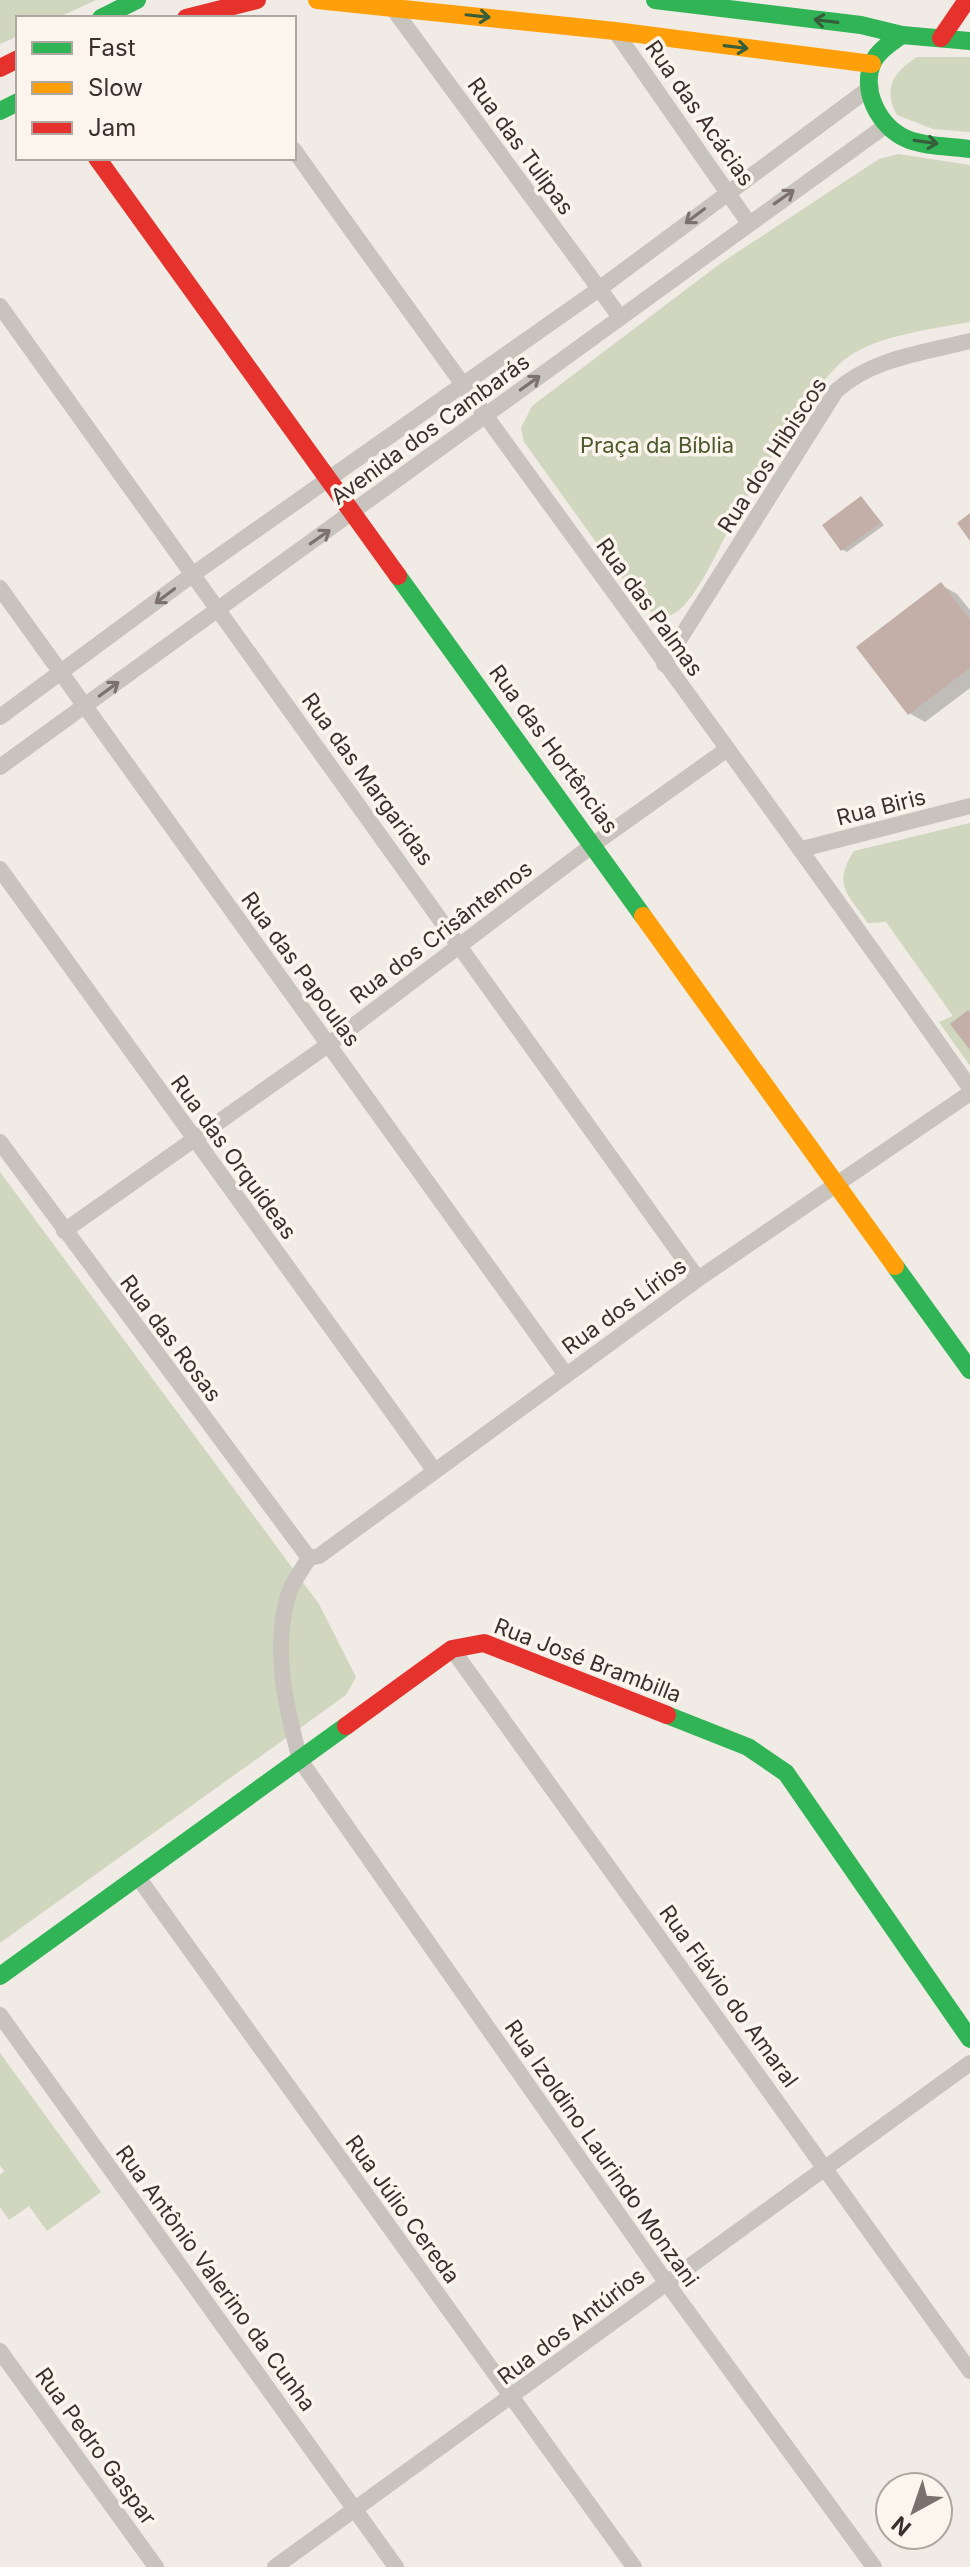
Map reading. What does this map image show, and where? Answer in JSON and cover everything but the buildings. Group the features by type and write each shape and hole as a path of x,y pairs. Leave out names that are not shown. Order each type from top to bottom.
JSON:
{"street":[{"path":"105,16 137,0"},
{"path":"194,16 257,0"},
{"path":"317,0 391,3 872,64"},
{"path":"655,0 861,25 902,35 970,41"},
{"path":"941,38 967,0"},
{"name":"Rua das Tulipas","path":"391,3 620,317"},
{"name":"Rua das Acácias","path":"615,31 748,222"},
{"path":"902,35 879,53 872,64 871,87 877,114 885,126 909,139 970,149"},
{"name":"Avenida dos Cambarás","path":"0,717 192,575 332,480 599,289 728,190 871,87"},
{"name":"Avenida dos Cambarás","path":"0,767 354,513 748,222 885,126"},
{"name":"Rua das Palmas","path":"296,153 726,750 802,849 970,1091"},
{"name":"Rua das Hortências","path":"98,160 332,480 970,1370"},
{"name":"Rua das Margaridas","path":"0,306 698,1279"},
{"name":"Rua dos Hibiscos","path":"664,664 836,391 855,374 884,362 970,341"},
{"name":"Rua das Papoulas","path":"0,588 566,1375"},
{"name":"Rua dos Crisântemos","path":"64,1231 328,1045 594,844 726,750"},
{"name":"Rua Biris","path":"802,849 970,806"},
{"name":"Rua das Orquídeas","path":"0,869 434,1470"},
{"name":"Rua dos Lírios","path":"309,1558 319,1556 698,1279 970,1091"},
{"name":"Rua das Rosas","path":"0,1142 309,1558"},
{"path":"300,1760 286,1704 280,1647 288,1594 309,1558"},
{"name":"Rua José Brambilla","path":"452,1649 484,1643 748,1747 786,1773 970,2039"},
{"path":"0,1976 452,1649"},
{"name":"Rua Flávio do Amaral","path":"452,1649 970,2371"},
{"name":"Rua Izoldino Laurindo Monzani","path":"300,1760 666,2282 874,2567"},
{"name":"Rua Júlio Cereda","path":"137,1876 634,2567"},
{"name":"Rua Antônio Valerino da Cunha","path":"0,2015 396,2567"},
{"name":"Rua dos Antúrios","path":"275,2567 970,2063"},
{"name":"Rua Pedro Gaspar","path":"0,2351 156,2567"}],"green space":[{"path":"0,0 96,0 61,16 16,16 16,37 0,44"},
{"path":"917,57 970,57 970,132 933,129 897,115 891,97 893,82 902,69"},
{"name":"Praça da Bíblia","path":"898,154 970,165 970,322 875,343 848,357 834,369 768,462 696,591 678,611 665,617 655,614 642,606 524,442 521,428 532,406 721,263 879,159"},
{"path":"970,823 970,1066 939,1022 953,1016 886,922 868,923 849,896 843,881 847,863 854,851"},
{"path":"0,1172 319,1604 356,1677 346,1695 0,1943"},
{"path":"0,2053 101,2192 47,2231 29,2206 9,2220 0,2207 0,2175 4,2171 0,2165"}],"traffic: fast":[{"path":"105,16 137,0"},
{"path":"655,0 861,25 902,35"},
{"path":"970,41 902,35 886,46 874,60 869,83 874,106 897,133 922,144 970,149"},
{"path":"0,111 16,103"},
{"path":"398,576 643,916"},
{"path":"895,1266 970,1370"},
{"path":"667,1715 748,1747 786,1773 970,2039"},
{"path":"0,1976 346,1726"}],"traffic: slow":[{"path":"317,0 615,31 872,64"},
{"path":"643,916 895,1266"}],"traffic: jam":[{"path":"194,16 257,0"},
{"path":"941,38 967,0"},
{"path":"0,68 16,60"},
{"path":"98,160 398,576"},
{"path":"346,1726 452,1649 484,1643 667,1715"}]}
